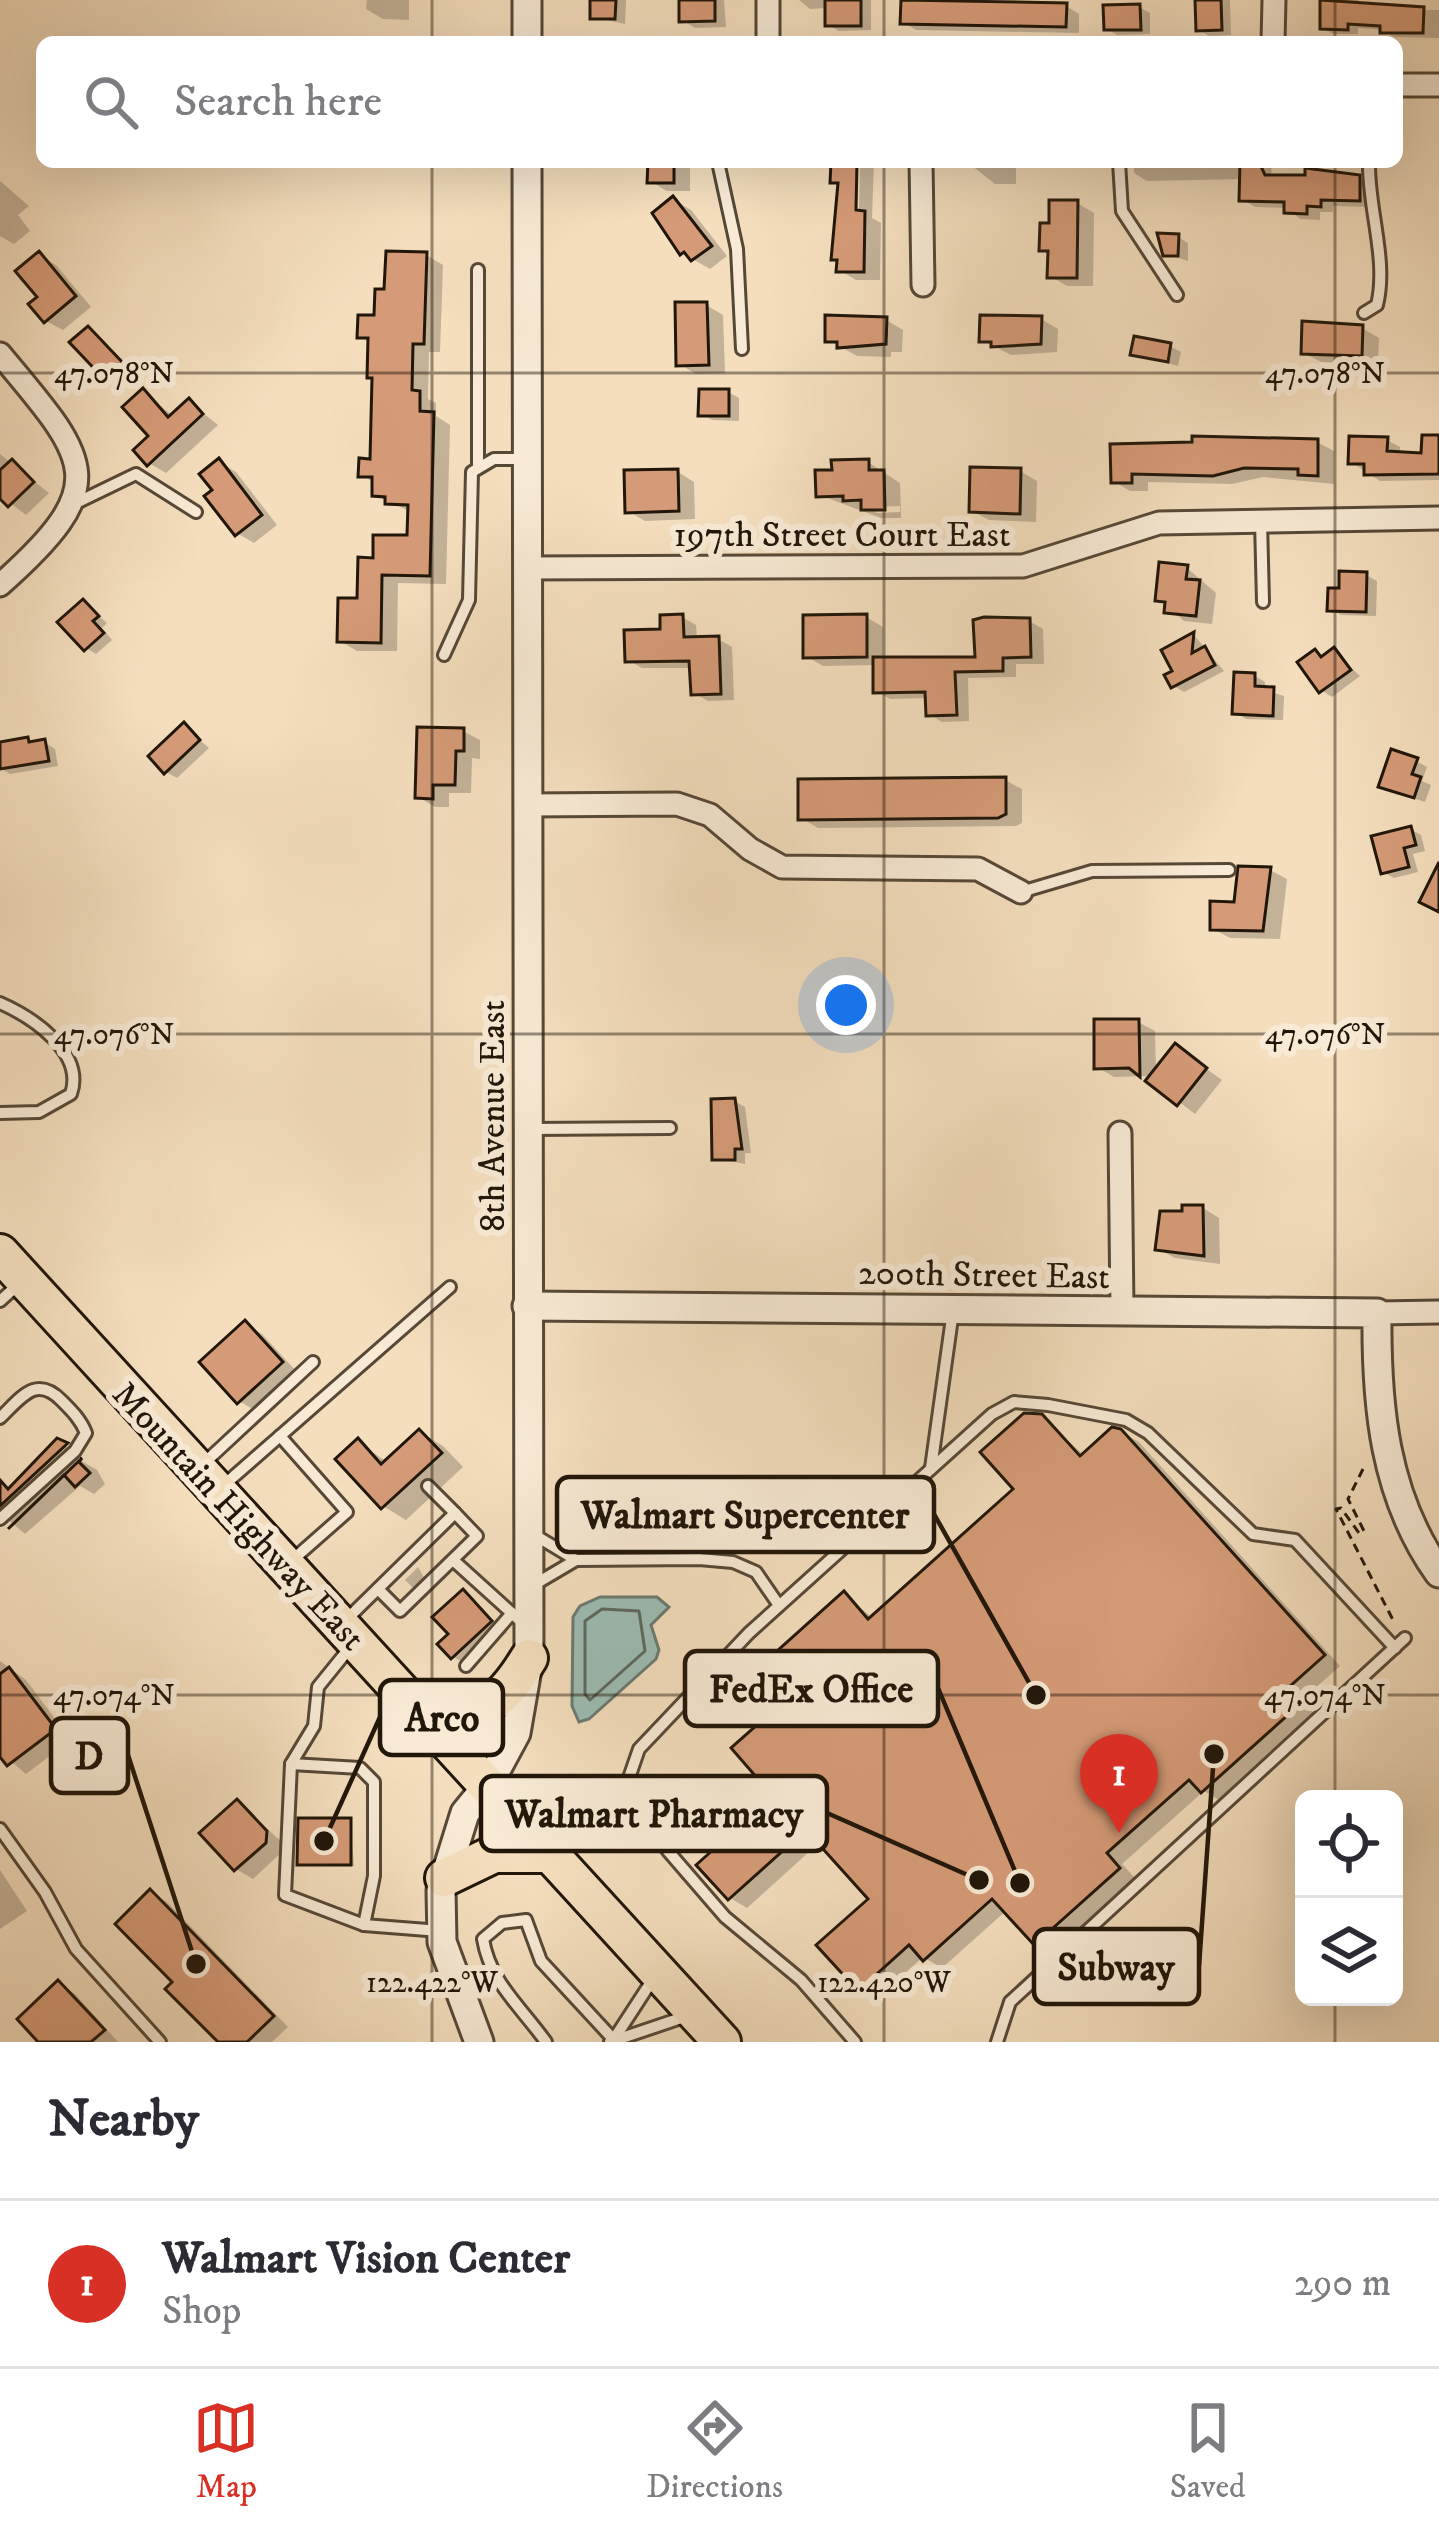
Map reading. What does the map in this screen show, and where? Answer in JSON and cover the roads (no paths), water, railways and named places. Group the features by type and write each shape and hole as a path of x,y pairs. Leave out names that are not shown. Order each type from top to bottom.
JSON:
{"main road":[{"name":"Mountain Highway East","path":"8,1278 208,1479 722,2042"},
{"path":"412,1702 452,1714 481,1710 506,1695 523,1633"},
{"path":"444,1878 494,1854 550,1854"}],"street":[{"path":"527,0 527,36"},
{"path":"768,0 768,36"},
{"path":"1273,36 1274,0"},
{"path":"1403,85 1439,85"},
{"name":"8th Avenue East","path":"479,2042 440,1931 444,1878 465,1814 488,1785 516,1733 528,1587 527,168"},
{"path":"921,168 923,285"},
{"path":"0,354 65,436 76,495 47,543 0,585"},
{"name":"197th Street Court East","path":"526,568 1023,566 1159,523 1439,518"},
{"path":"526,805 676,804 710,815 750,849 782,866 978,869 1021,892"},
{"path":"1120,1132 1122,1311"},
{"name":"200th Street East","path":"527,1306 1439,1312"},
{"path":"1377,1313 1385,1445 1398,1494 1439,1573"}],"lane":[{"path":"719,168 737,248 742,349"},
{"path":"1119,168 1122,211 1177,296"},
{"path":"1364,313 1377,305 1383,283 1372,234 1370,168"},
{"path":"478,270 478,466"},
{"path":"444,655 469,601 470,478 478,466 494,459 526,459"},
{"path":"76,495 136,474 196,512"},
{"path":"1261,520 1263,602"},
{"path":"1021,892 1092,871 1229,869"},
{"path":"0,1003 23,1013 71,1059 76,1077 70,1094 39,1112 0,1113"},
{"path":"527,1129 670,1128"},
{"path":"208,1479 280,1436 450,1287"},
{"path":"931,1468 954,1309"},
{"path":"208,1479 313,1362"},
{"path":"0,1418 29,1389 40,1386 52,1390 86,1433 85,1441 0,1519"},
{"path":"855,2042 801,1980 724,1917 668,1851 644,1819 631,1775 639,1749 778,1604 931,1468 1014,1402 1126,1420 1148,1433 1253,1534 1295,1540 1394,1648"},
{"path":"280,1436 347,1512 286,1565"},
{"path":"378,1589 400,1611 477,1536 428,1486"},
{"path":"440,1931 364,1925 285,1895 291,1764 314,1726 319,1688 378,1589 454,1513"},
{"path":"528,1532 576,1560 733,1562 757,1573 778,1604"},
{"path":"453,1560 523,1633 466,1666"},
{"path":"528,1587 576,1560"},
{"path":"997,2042 1010,2002 1405,1638"},
{"path":"291,1764 360,1768 374,1782 374,1876 364,1925"},
{"path":"0,1829 76,1949 160,2042"},
{"path":"546,2042 495,1980 483,1939 502,1923 526,1921 541,1961 611,2041"},
{"path":"611,2041 658,1972"},
{"path":"611,2041 696,2013"}],"water":[{"path":"600,1597 657,1597 669,1607 651,1625 659,1650 656,1659 589,1719 579,1722 572,1706 573,1617 580,1606"}],"place":[{"name":"Walmart Supercenter","path":"1036,1695"},
{"name":"Subway","path":"1214,1754"},
{"name":"Walmart Vision Center","path":"1119,1833"},
{"name":"Arco","path":"324,1841"},
{"name":"Walmart Pharmacy","path":"979,1880"},
{"name":"FedEx Office","path":"1020,1883"},
{"name":"D","path":"196,1964"}]}
